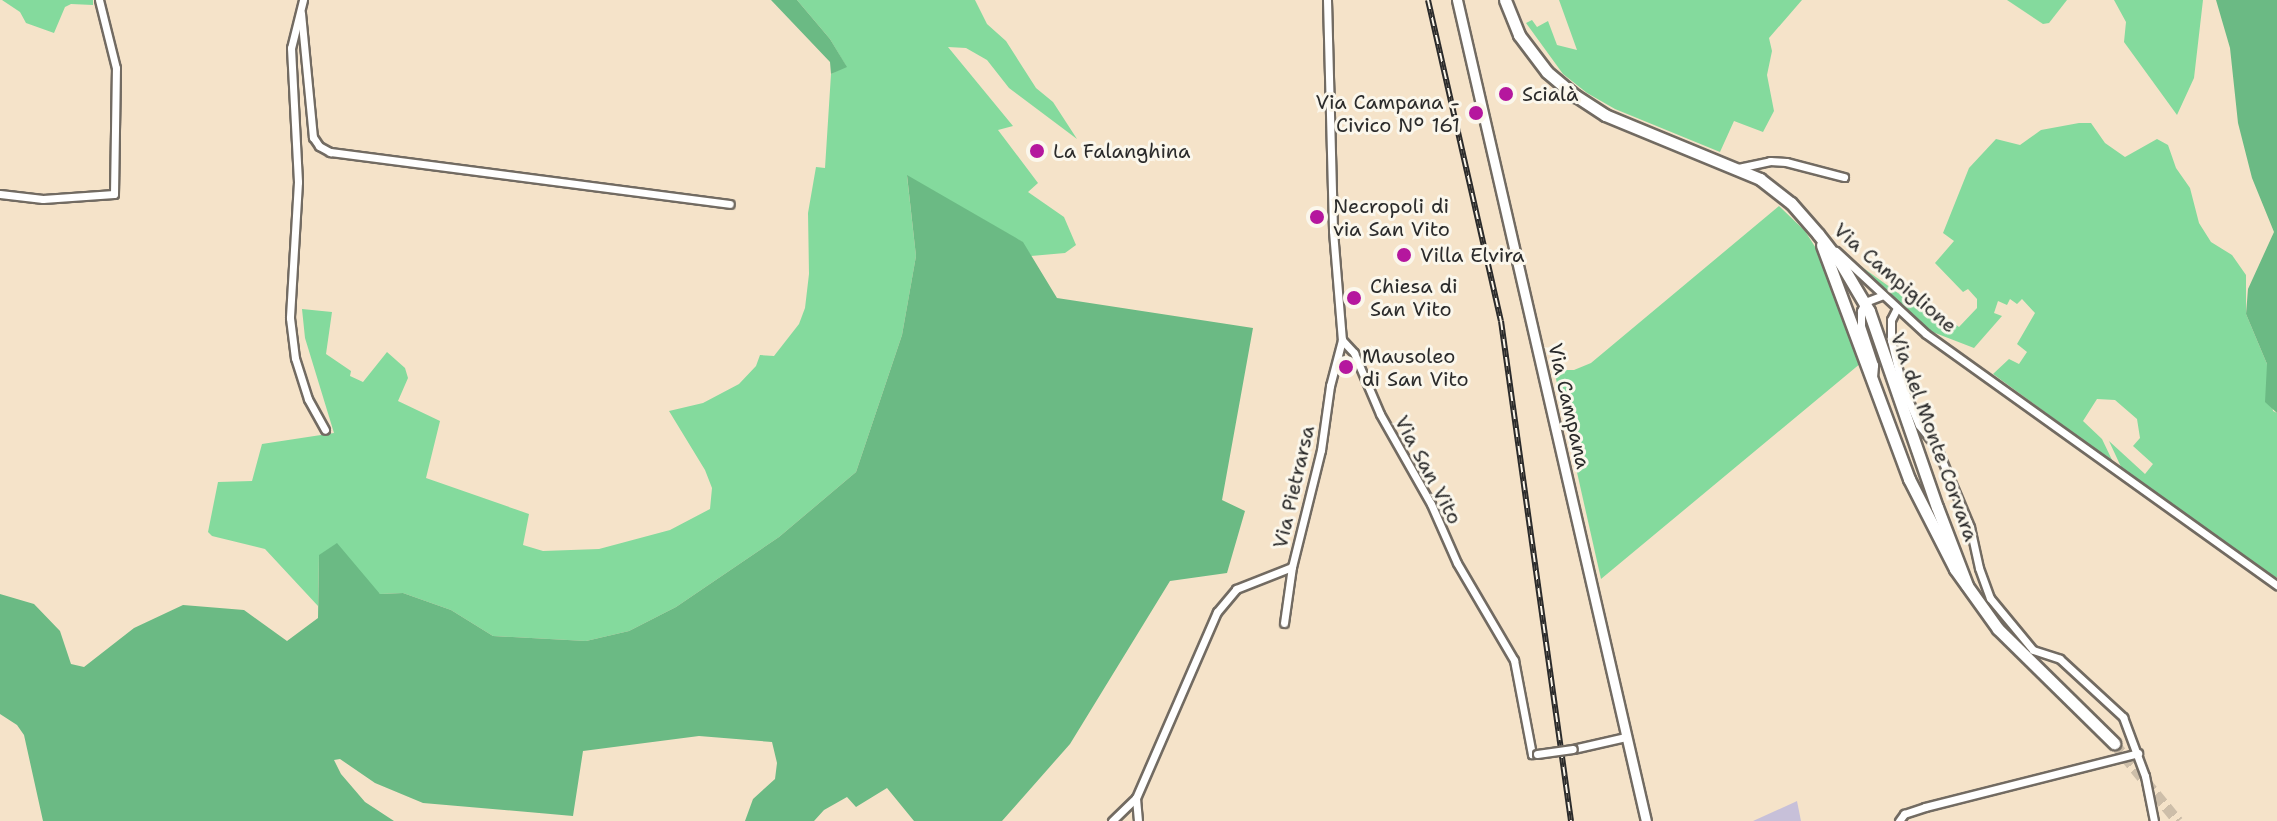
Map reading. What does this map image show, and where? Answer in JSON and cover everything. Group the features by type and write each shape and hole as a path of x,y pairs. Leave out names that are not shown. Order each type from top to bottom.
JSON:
{"main road":[{"name":"Via Campiglione","path":"1505,0 1519,35 1547,72 1576,96 1605,115 1760,179 1791,203 1818,234"},
{"name":"Via del Monte Corvara","path":"1818,234 1865,302 1967,585"},
{"name":"Via del Monte Corvara","path":"1818,234 1924,513 1967,585 1998,629 2114,743"}],"street":[{"path":"0,194 43,199 114,194 116,68 99,0"},
{"path":"303,0 291,48 298,182 290,318 308,399 325,430"},
{"name":"Via San Vito","path":"1327,0 1333,231 1342,340 1354,353 1380,414 1431,504 1457,563 1514,660 1535,754 1626,737"},
{"name":"Via Campana","path":"1457,0 1646,821"},
{"path":"301,13 313,137 319,146 330,152 730,204"},
{"path":"1738,168 1770,161 1786,162 1844,177"},
{"name":"Via Campiglione","path":"1818,234 1926,334 2277,585"},
{"path":"1865,302 1883,295"},
{"name":"Via del Monte Corvara","path":"1865,302 1861,326 1874,365 1872,381"},
{"path":"1897,308 1891,320 1891,340 1902,385 1919,425 1936,446 1970,527 1979,568 1990,598 2033,650 2060,659 2118,711 2138,753 2154,821"},
{"name":"Via Pietrarsa","path":"1138,821 1136,798 1217,612 1236,589 1292,567 1321,450 1330,386 1342,340"},
{"path":"1284,623 1292,567"},
{"path":"1899,821 1904,814 1925,807 2138,753"},
{"path":"1112,821 1136,798"}],"shaded area":[{"path":"1795,802 1801,821 1753,821"}],"green space":[{"path":"2,0 93,0 93,5 71,4 65,7 54,33 26,23 20,12"},
{"path":"771,0 797,0 830,39 847,67 831,74 830,62"},
{"path":"797,0 975,0 987,24 1006,41 1036,88 1053,102 1077,139 1009,88 987,60 966,48 948,47 1013,126 998,130 1038,183 1028,192 1064,217 1076,245 1065,253 1031,256 1022,242 907,176 916,256 902,335 856,472 779,537 676,607 629,631 586,641 493,636 451,610 403,593 380,594 319,555 318,606 265,549 212,536 208,532 218,482 252,481 262,444 334,433 305,338 302,309 332,312 326,354 351,371 350,376 363,382 387,352 405,368 408,378 398,401 440,421 426,478 529,514 523,545 543,551 599,549 670,530 710,509 712,488 705,470 669,411 703,403 739,384 756,366 760,355 774,356 799,324 805,308 809,274 808,213 816,167 825,168 831,74 846,66 830,39"},
{"path":"1559,0 1802,0 1769,38 1772,51 1767,75 1774,111 1763,132 1734,121 1720,152 1615,109 1563,74 1526,23 1532,20 1537,27 1548,21 1557,45 1577,50"},
{"path":"2007,0 2067,0 2049,23 2043,24"},
{"path":"2114,0 2203,0 2194,78 2177,115 2124,42 2126,22"},
{"path":"2216,0 2277,0 2277,413 2265,402 2267,364 2246,314 2248,289 2274,232 2252,178 2238,123 2230,48"},
{"path":"2091,123 2105,143 2125,157 2157,139 2168,145 2176,168 2190,188 2199,223 2211,242 2232,255 2246,275 2246,314 2267,364 2273,411 2277,413 2277,577 2274,579 2122,469 2109,441 2145,474 2153,464 2133,446 2140,438 2137,419 2115,400 2097,399 2083,421 2102,439 2113,462 1993,374 2009,359 2019,364 2027,352 2017,344 2035,313 2022,299 2017,304 2010,299 2007,305 1998,301 1994,313 2002,316 1974,348 1930,331 1855,262 1905,298 1927,308 1936,321 1943,325 1948,319 1959,327 1977,308 1977,299 1968,289 1963,292 1935,263 1954,241 1943,233 1969,168 1996,139 2020,145 2041,130"},
{"path":"907,175 1023,242 1057,298 1253,328 1222,500 1245,511 1227,573 1170,581 1070,744 1002,821 914,821 887,788 856,807 847,797 824,810 814,821 745,821 753,799 775,779 777,763 772,742 699,736 583,751 573,816 423,803 375,783 340,759 334,760 341,774 365,802 394,821 43,821 24,735 17,725 0,714 0,594 34,604 60,631 71,664 84,667 134,628 183,605 244,610 287,641 318,618 319,555 337,543 380,594 403,593 451,610 493,636 586,641 629,631 676,607 779,537 856,472 902,335 916,256"},
{"path":"1779,206 1805,231 1819,253 1861,363 1601,579 1554,370 1574,370 1591,363"}],"tunnel":[{"path":"2114,743 2178,821"}],"railway":[{"path":"1428,0 1501,321 1571,821"}],"place":[{"name":"Scialà","path":"1506,94"},
{"name":"Via Campana - Civico N° 161","path":"1476,113"},
{"name":"La Falanghina","path":"1037,151"},
{"name":"Necropoli di via San Vito","path":"1317,217"},
{"name":"Villa Elvira","path":"1404,255"},
{"name":"Chiesa di San Vito","path":"1354,298"},
{"name":"Mausoleo di San Vito","path":"1346,367"}]}
